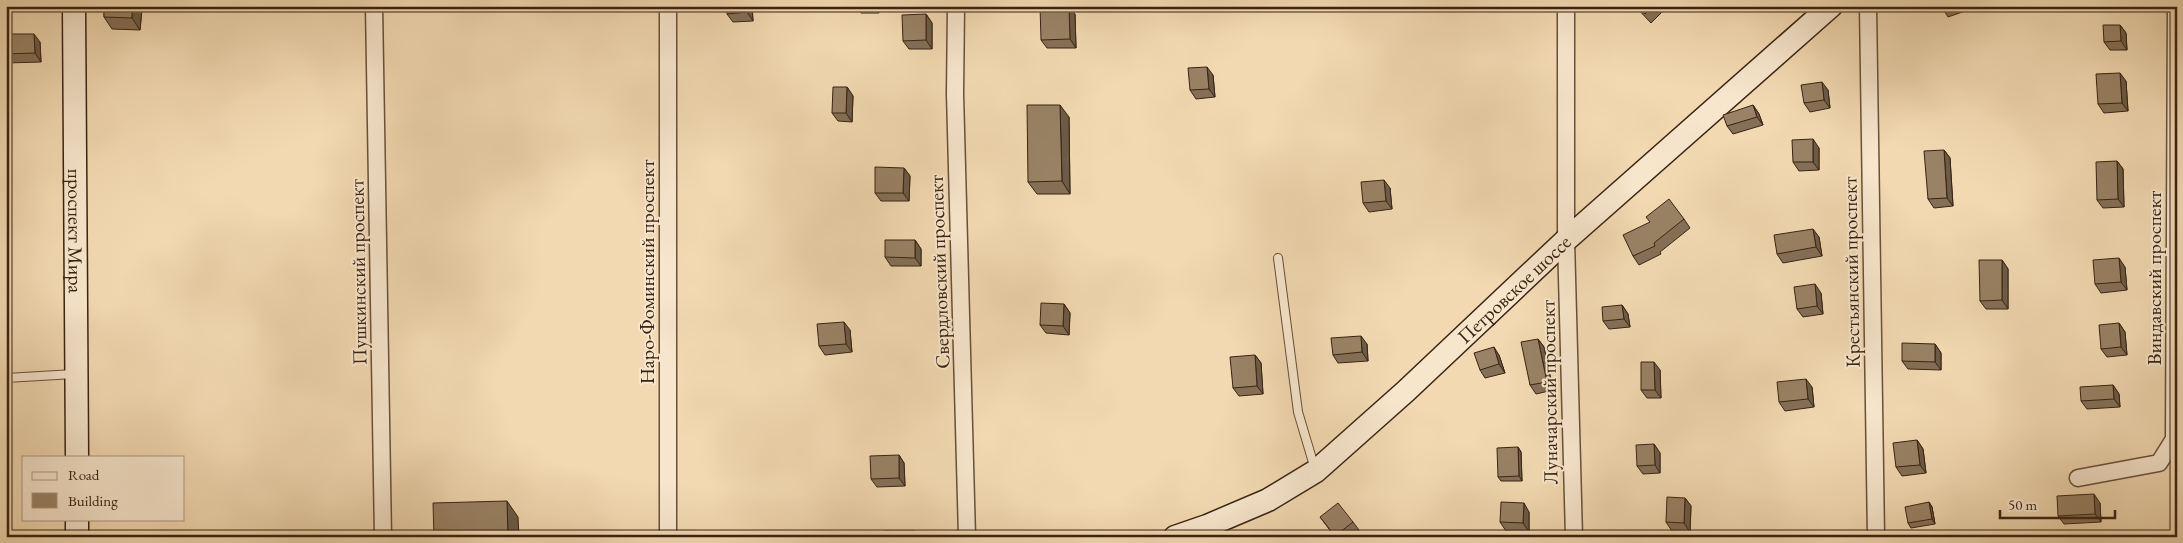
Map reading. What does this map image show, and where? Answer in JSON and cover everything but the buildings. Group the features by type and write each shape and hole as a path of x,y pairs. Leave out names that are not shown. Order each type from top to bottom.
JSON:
{"street":[{"name":"проспект Мира","path":"74,6 78,373 77,456"},
{"name":"Пушкинский проспект","path":"374,6 383,537"},
{"name":"Наро-Фоминский проспект","path":"668,6 668,537"},
{"name":"Свердловский проспект","path":"956,6 955,94 967,537"},
{"name":"Луначарский проспект","path":"1566,6 1566,240 1574,537"},
{"name":"Петровское шоссе","path":"1175,537 1207,526 1268,500 1316,470 1406,391 1566,240 1830,6"},
{"name":"Крестьянский проспект","path":"1868,6 1876,537"},
{"name":"Виндавский проспект","path":"2078,478 2159,463 2174,440 2176,6"},
{"path":"77,520 77,537"}],"lane":[{"path":"1278,258 1298,412 1316,470"},
{"path":"6,378 78,373"}]}
